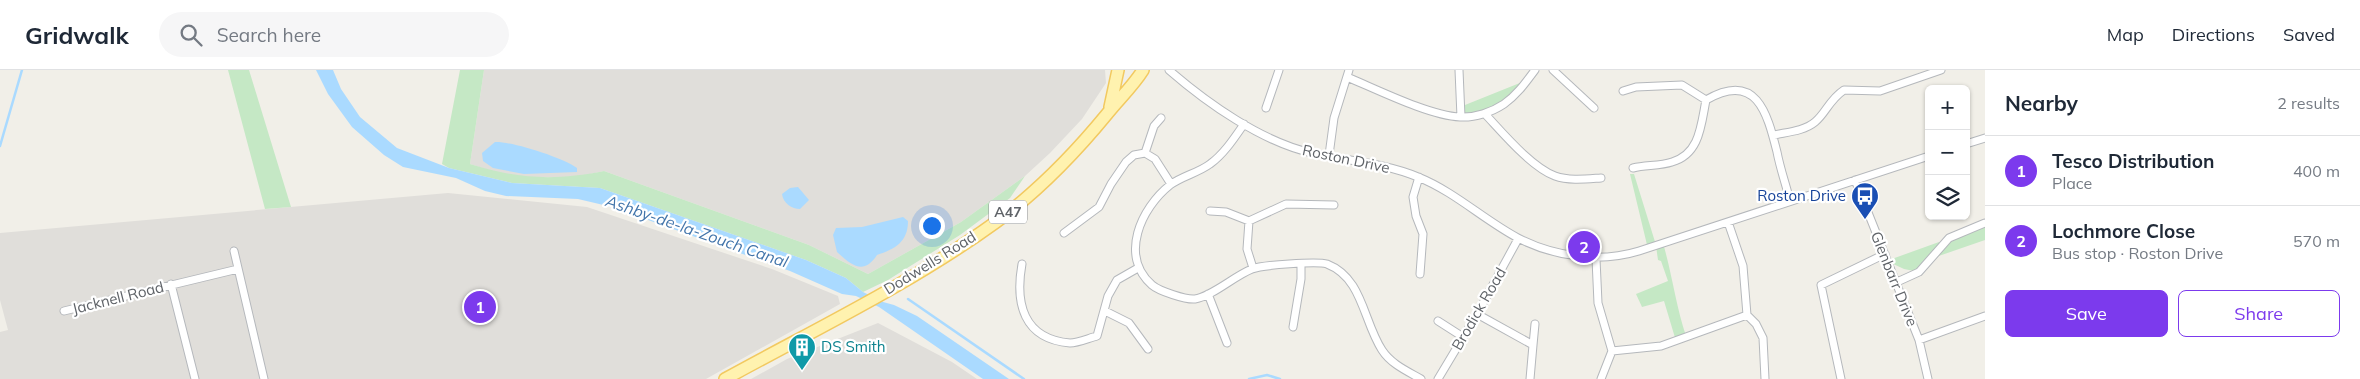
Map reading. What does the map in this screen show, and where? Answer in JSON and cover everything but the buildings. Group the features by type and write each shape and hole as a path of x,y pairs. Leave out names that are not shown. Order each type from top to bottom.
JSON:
{"main road":[{"name":"Dodwells Road","path":"1109,111 1118,70"},
{"name":"Dodwells Road","path":"725,379 888,290 940,259 997,221 1036,188 1086,139 1135,83 1143,70"}],"street":[{"name":"Roston Drive","path":"1169,70 1216,106 1244,124 1280,143 1312,153 1378,164 1419,177 1453,195 1518,238 1556,251 1596,259 1624,256 1925,157"},
{"path":"1266,108 1279,70"},
{"path":"1459,70 1460,118"},
{"path":"1330,156 1334,118 1348,74 1439,113 1460,118 1485,114 1503,104 1517,93 1535,70"},
{"path":"1553,70 1594,108"},
{"path":"1774,135 1802,130 1816,122 1830,102 1844,90 1880,91 1941,70"},
{"path":"1623,91 1636,87 1682,85 1706,100"},
{"path":"1633,168 1671,162 1684,157 1696,144 1706,100 1719,93 1735,90 1748,93 1757,100 1769,120 1790,201"},
{"path":"1485,114 1537,166 1555,176 1580,180 1601,178"},
{"path":"1145,153 1154,126 1161,118"},
{"path":"1244,124 1211,164 1172,184 1147,210 1138,230 1134,253 1138,268 1153,286 1180,297 1194,299 1208,294 1253,268 1324,263 1341,271 1356,289 1382,351 1396,365 1421,379"},
{"path":"1970,143 1985,138"},
{"path":"1064,233 1099,207 1111,184 1126,162 1134,156 1145,153 1156,159 1172,184"},
{"path":"1419,177 1412,196 1422,234 1420,274"},
{"name":"Glenbarr Drive","path":"1854,180 1919,340 1928,379"},
{"path":"1210,211 1226,212 1249,221 1286,204 1334,205"},
{"path":"1249,221 1247,249 1253,268"},
{"path":"1728,222 1743,266 1747,315 1756,324 1763,338 1765,379"},
{"path":"1897,282 1919,272 1949,238 1985,223"},
{"name":"Brodick Road","path":"1438,379 1477,314 1518,238"},
{"path":"234,251 264,379"},
{"path":"1841,379 1821,285 1885,254"},
{"path":"1596,259 1598,303 1612,351 1600,379"},
{"path":"1022,264 1019,281 1020,302 1027,322 1045,337 1072,343 1097,336 1108,296 1117,280 1138,268"},
{"path":"1293,327 1301,279 1301,264"},
{"name":"Jacknell Road","path":"64,311 238,269"},
{"name":"Jacknell Road","path":"171,284 195,379"},
{"path":"1208,294 1227,343"},
{"path":"1105,311 1129,323 1148,349"},
{"path":"1477,314 1533,345"},
{"path":"1612,351 1661,346 1747,315"},
{"path":"1919,340 1985,316"},
{"path":"1438,321 1463,337"},
{"path":"1530,379 1535,324"}],"shaded area":[{"path":"484,70 1105,70 1106,83 1082,119 1025,176 961,222 868,274 809,245 604,171 572,178 526,177 495,172 470,164"},
{"path":"448,193 587,207 772,269 838,296 840,304 706,379 0,379 0,332 8,330 0,300 0,233"},
{"path":"878,323 952,362 977,379 751,379 787,359"}],"green space":[{"path":"228,70 249,70 291,207 265,209"},
{"path":"460,70 484,70 470,164 504,173 536,177 569,176 604,171 809,245 868,274 961,222 1025,176 1010,198 960,235 888,280 863,292 846,278 806,260 600,188 512,183 449,168 442,164"},
{"path":"1527,80 1513,95 1498,105 1460,115 1460,107"},
{"path":"1630,174 1634,174 1656,245 1663,243 1686,336 1676,341 1664,301 1642,307 1636,294 1668,281 1661,261 1658,260 1656,246 1648,249"},
{"path":"1985,223 1985,240 1933,258 1961,232"},
{"path":"1939,242 1939,246 1919,272 1904,269 1889,262 1889,260"}],"water":[{"name":"Ashby-de-la-Zouch Canal","path":"316,70 333,70 341,89 360,117 397,148 449,168 512,183 600,188 806,260 846,278 863,292 917,316 1009,379 983,379 879,307 856,296 842,294 790,271 612,207 578,199 506,196 485,191 456,178 403,167 384,155 352,127 328,94"},
{"path":"495,142 513,144 550,155 577,168 577,172 524,174 493,168 483,161 482,153"},
{"path":"798,187 809,200 800,209 788,205 782,194 790,188"},
{"path":"903,217 908,221 906,234 903,239 895,247 877,255 867,265 863,267 853,264 837,252 833,235 836,228 862,227"}],"waterway":[{"path":"0,146 22,70"},
{"path":"908,299 1024,379"},
{"path":"1249,379 1267,375 1280,379"}],"place":[{"name":"Roston Drive","path":"1865,220"},
{"name":"Lochmore Close","path":"1584,247"},
{"name":"Tesco Distribution","path":"480,307"},
{"name":"DS Smith","path":"802,371"}]}
